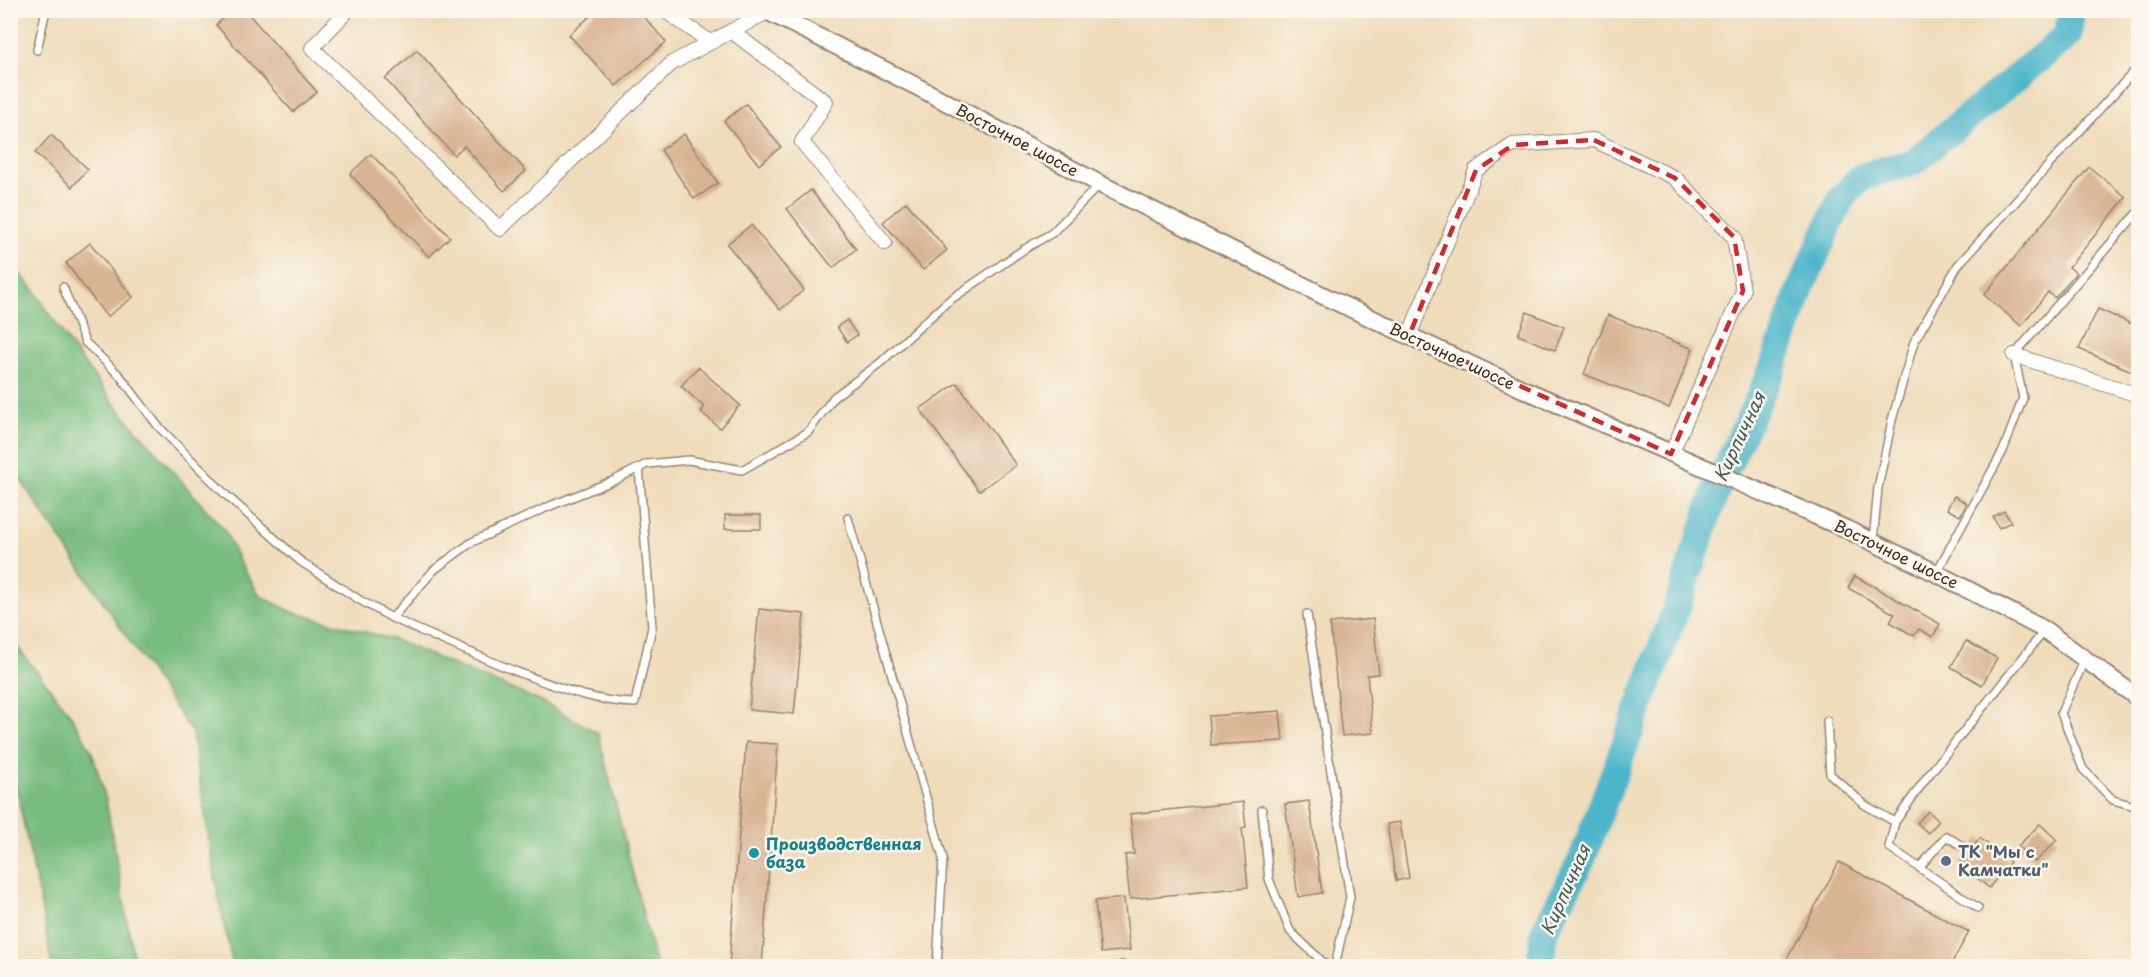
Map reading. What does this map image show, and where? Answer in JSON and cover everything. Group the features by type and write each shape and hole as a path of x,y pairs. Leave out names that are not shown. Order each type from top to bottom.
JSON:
{"street":[{"path":"348,10 312,48 500,230 672,63 766,11"},
{"path":"664,10 710,42"},
{"name":"Восточное шоссе","path":"766,11 914,85 1100,184 1328,298 1523,389 1874,542 1936,573 2044,630 2139,698"},
{"path":"731,31 826,102 802,141 885,243"},
{"path":"1409,336 1476,170 1513,145 1594,141 1675,178 1734,237 1743,291 1671,454"},
{"path":"2014,355 2139,395"}],"lane":[{"path":"37,50 46,10"},
{"path":"1874,542 1881,477 1892,420 1914,342 1958,265 2139,67"},
{"path":"393,618 434,570 472,542 550,506 615,480 647,464 690,460 742,470 808,432 834,397 880,363 947,302 1052,233 1100,184"},
{"path":"1936,573 2003,451 2023,398 2014,355 2137,213"},
{"path":"63,287 85,342 120,376 158,426 250,518 300,561 358,599 393,618 473,654 574,694 621,703 635,703 652,627 639,468"},
{"path":"848,518 943,858 937,966"},
{"path":"1307,614 1350,897 1335,966"},
{"path":"1978,908 1889,847 1895,822 1927,777 2044,630"},
{"path":"2085,658 2061,713 2083,769 2113,800 2139,807"},
{"path":"1827,721 1830,774 1865,805 1895,822"},
{"path":"1262,810 1269,879 1290,931 1327,966"},
{"path":"1920,867 1946,836 1962,846"}],"highlighted area":[{"path":"1594,140 1675,178 1734,237 1743,291 1671,454 1409,336 1476,170 1513,145"}],"green space":[{"path":"10,263 34,290 73,349 121,412 225,531 240,563 260,596 292,612 392,639 542,702 598,733 656,966 233,966 218,895 192,733 11,466"},
{"path":"11,639 70,714 92,752 106,800 135,966 52,966 11,763"}],"building":[{"path":"232,10 245,10 317,92 293,112 216,25"},
{"path":"597,10 638,10 666,42 616,86 569,35"},
{"path":"417,50 526,171 504,191 464,146 454,155 385,79"},
{"path":"746,104 781,147 759,165 724,121"},
{"path":"684,134 718,183 694,199 661,150"},
{"path":"51,135 88,169 72,187 35,153"},
{"path":"371,154 450,237 429,257 350,174"},
{"path":"2089,167 2126,197 2069,267 2076,273 2055,298 2048,292 2021,326 1984,295"},
{"path":"811,190 856,249 833,268 787,209"},
{"path":"906,202 947,250 923,270 883,222"},
{"path":"751,225 804,290 780,310 727,244"},
{"path":"90,243 133,297 107,317 66,263"},
{"path":"2098,309 2139,327 2139,374 2079,349"},
{"path":"1527,312 1564,327 1555,350 1518,335"},
{"path":"1608,315 1693,349 1669,408 1584,374"},
{"path":"847,320 857,335 847,342 837,327"},
{"path":"698,367 740,405 720,428 701,412 704,407 681,386"},
{"path":"957,383 1016,465 979,491 920,409"},
{"path":"1954,496 1967,503 1960,516 1947,509"},
{"path":"2004,511 2011,522 1999,528 1993,517"},
{"path":"725,515 761,515 761,529 725,529"},
{"path":"1855,576 1940,624 1933,637 1919,629 1914,636 1890,622 1895,614 1848,588"},
{"path":"759,609 804,614 794,714 749,710"},
{"path":"1373,619 1379,674 1367,675 1373,733 1342,736 1330,623"},
{"path":"1966,641 1997,658 1982,685 1951,667"},
{"path":"1280,711 1283,741 1211,745 1209,716"},
{"name":"Производственная база","path":"746,742 778,744 762,966 729,966"},
{"path":"1309,801 1322,893 1298,897 1285,804"},
{"path":"1243,802 1246,827 1242,828 1248,887 1130,899 1125,855 1134,854 1130,814"},
{"path":"1928,811 1939,821 1928,833 1917,823"},
{"path":"1400,822 1409,878 1396,881 1387,824"},
{"path":"2040,824 2057,840 2035,862 2018,846"},
{"path":"1980,838 2010,862 1989,888 1960,864"},
{"path":"1839,862 1969,932 1950,966 1797,966 1786,961"},
{"path":"1124,898 1130,950 1101,953 1095,901"}],"waterway":[{"name":"Кирпичная","path":"1540,966 1544,932 1582,859 1678,604 1716,490 1772,370 1801,287 1841,199 1861,177 1913,162 2068,35 2071,10"}],"place":[{"name":"Производственная база","path":"754,853"},
{"name":"ТК \"Мы с Камчатки\"","path":"1946,861"}]}
